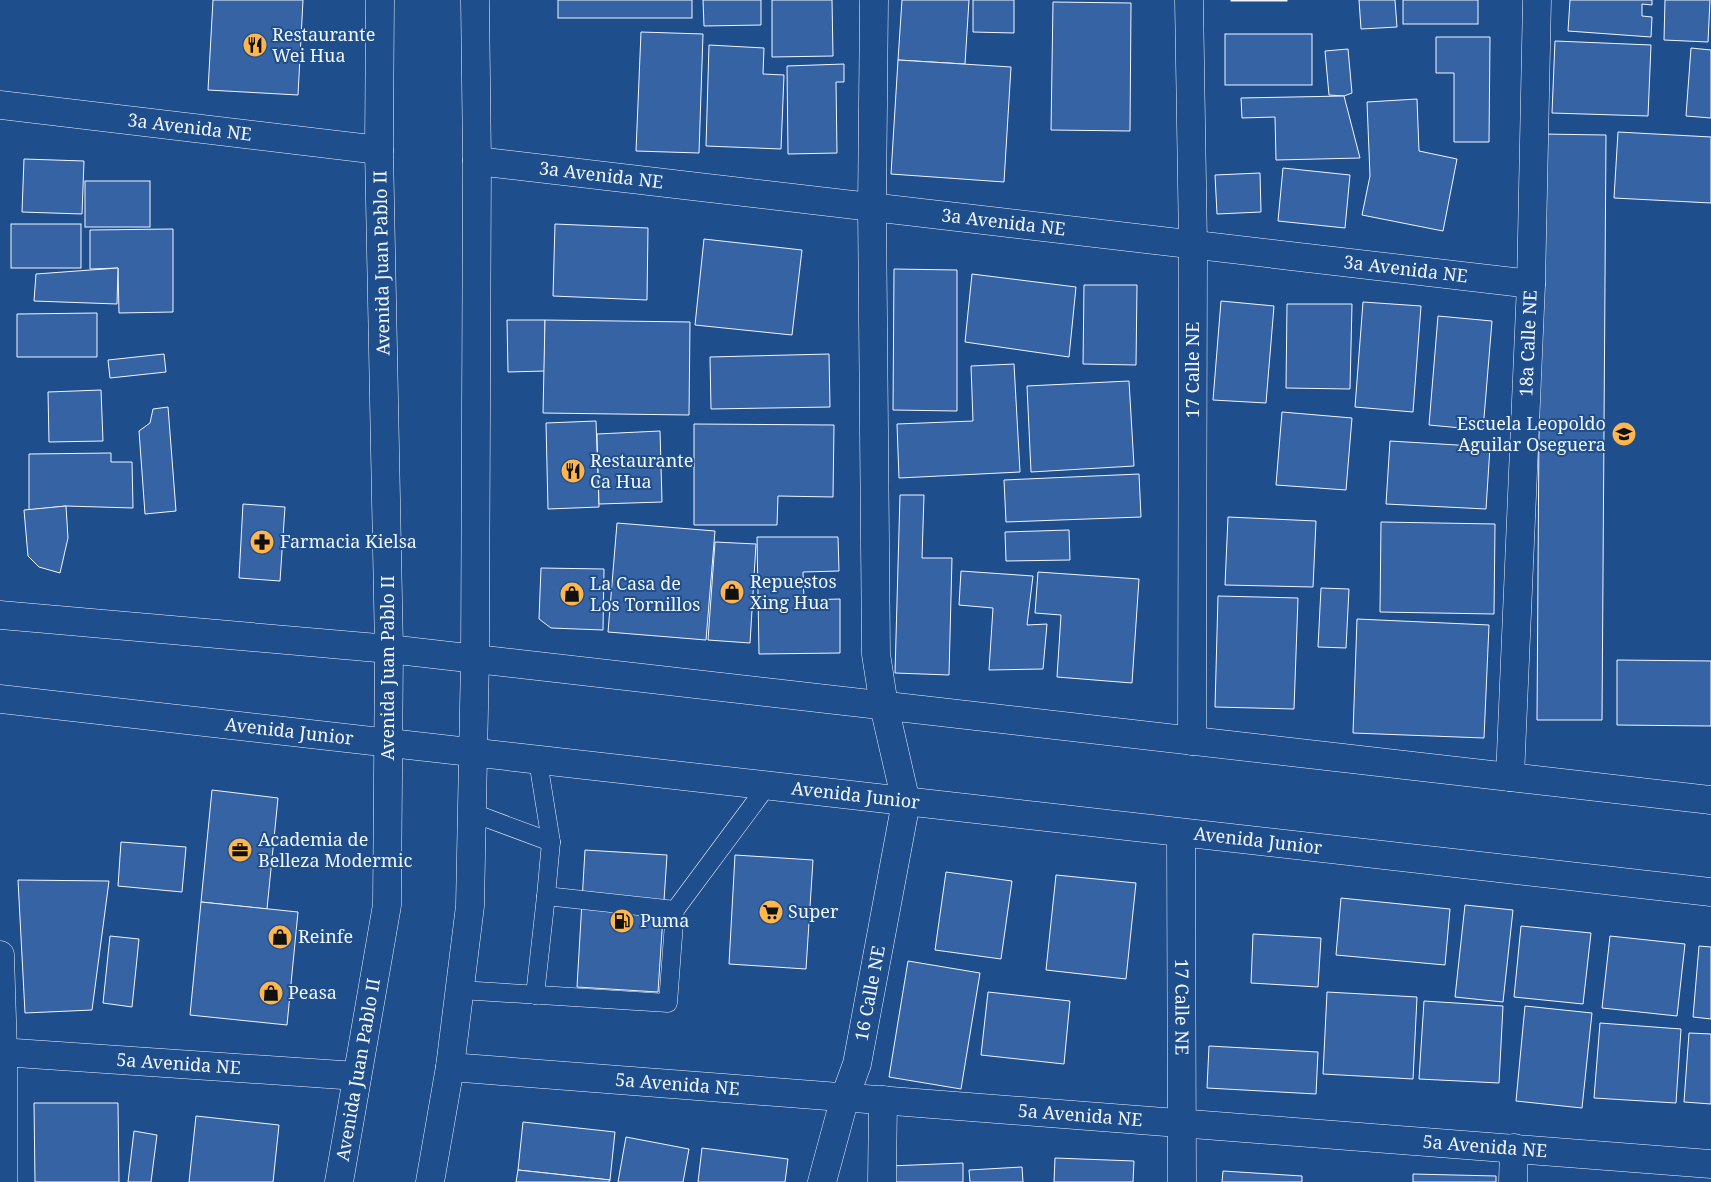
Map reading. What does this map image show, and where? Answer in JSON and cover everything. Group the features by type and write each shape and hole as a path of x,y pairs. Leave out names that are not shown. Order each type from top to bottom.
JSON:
{"main road":[{"name":"Avenida Juan Pablo II","path":"339,1182 387,905 390,744 379,150 380,0"},
{"path":"430,1182 450,1067 470,906 475,659 477,161 475,0"},
{"path":"874,0 872,207 876,654 884,706 906,802"},
{"name":"17 Calle NE","path":"1189,0 1193,244 1192,741"},
{"name":"18a Calle NE","path":"1510,777 1531,284 1537,0"},
{"name":"3a Avenida NE","path":"0,105 379,150"},
{"name":"3a Avenida NE","path":"477,161 1531,284"},
{"path":"0,615 389,649 1711,800"},
{"name":"Avenida Junior","path":"0,699 1711,892"},
{"name":"16 Calle NE","path":"822,1182 845,1098 857,1064 906,802"},
{"name":"17 Calle NE","path":"1181,832 1182,1182"},
{"path":"0,955 3,1182"},
{"name":"5a Avenida NE","path":"1,1052 357,1076"},
{"name":"5a Avenida NE","path":"450,1067 1711,1164"},
{"path":"882,1182 883,1100"},
{"path":"1513,1182 1514,1148"}],"lane":[{"path":"535,995 551,842 538,761"},
{"path":"460,990 668,1003 675,910 767,786"},
{"path":"472,813 551,842"},
{"path":"546,896 675,910"}],"building":[{"name":"Restaurante Wei Hua","path":"213,0 303,0 298,95 208,90"},
{"path":"558,0 692,0 692,18 558,18"},
{"path":"703,0 761,0 761,25 704,26"},
{"path":"772,0 832,0 833,56 772,57"},
{"path":"902,0 969,0 965,64 898,60"},
{"path":"973,0 1014,0 1014,33 973,32"},
{"path":"1287,0 1287,1 1231,1"},
{"path":"1359,0 1395,0 1397,27 1361,29"},
{"path":"1403,0 1478,0 1478,24 1403,24"},
{"path":"1570,0 1652,0 1652,5 1642,4 1642,16 1652,17 1651,37 1568,31"},
{"path":"1665,0 1710,0 1708,42 1664,40"},
{"path":"1053,2 1131,3 1130,131 1051,130"},
{"path":"641,32 703,34 699,153 636,151"},
{"path":"1225,34 1312,34 1312,85 1225,85"},
{"path":"1436,37 1490,37 1489,142 1454,142 1454,73 1436,73"},
{"path":"1555,41 1651,45 1648,116 1552,113"},
{"path":"709,45 764,48 763,74 784,75 781,149 706,146"},
{"path":"1691,48 1711,50 1711,118 1686,116"},
{"path":"1348,49 1352,93 1344,96 1329,95 1325,51"},
{"path":"898,60 1011,67 1004,182 891,174"},
{"path":"844,64 844,82 836,82 837,153 788,154 787,66"},
{"path":"1344,96 1360,158 1276,160 1275,117 1242,118 1241,98"},
{"path":"1417,99 1419,151 1457,159 1443,231 1362,215 1370,176 1367,102"},
{"path":"1618,132 1711,137 1711,203 1614,198"},
{"path":"1541,134 1606,135 1602,720 1537,720"},
{"path":"24,159 84,161 82,214 22,212"},
{"path":"1283,168 1350,175 1345,228 1278,221"},
{"path":"1260,173 1261,212 1217,214 1215,175"},
{"path":"85,181 150,181 150,227 85,227"},
{"path":"11,224 81,224 81,268 11,268"},
{"path":"555,224 648,228 647,300 553,296"},
{"path":"173,229 173,312 119,313 118,268 90,269 90,230"},
{"path":"704,239 802,250 792,335 695,325"},
{"path":"118,268 117,304 34,301 36,274"},
{"path":"894,269 957,270 957,411 893,410"},
{"path":"972,274 1076,287 1069,357 965,342"},
{"path":"1084,285 1137,285 1136,365 1083,364"},
{"path":"1221,301 1274,306 1266,403 1213,400"},
{"path":"1363,302 1421,306 1413,412 1355,407"},
{"path":"1287,304 1352,304 1350,389 1286,388"},
{"path":"97,313 97,357 17,357 17,314"},
{"path":"1438,316 1492,321 1483,430 1429,425"},
{"path":"507,320 545,320 545,371 508,372"},
{"path":"545,320 690,322 689,415 543,413"},
{"path":"164,354 166,372 110,378 108,360"},
{"path":"829,354 830,407 711,409 710,357"},
{"path":"1014,364 1020,472 899,478 897,424 973,421 971,366"},
{"path":"1129,381 1134,466 1031,472 1027,386"},
{"path":"101,390 103,441 49,442 48,392"},
{"path":"168,407 176,511 145,514 139,431 150,423 153,409"},
{"path":"1282,412 1352,418 1346,490 1276,485"},
{"name":"Restaurante Ca Hua","path":"596,421 599,507 548,509 546,423"},
{"path":"694,424 834,425 833,497 778,496 777,525 694,525"},
{"path":"660,431 662,502 599,504 597,434"},
{"path":"1390,441 1490,447 1486,509 1386,504"},
{"path":"111,453 111,462 132,462 133,508 66,506 29,510 29,454"},
{"path":"1139,474 1141,517 1006,522 1004,480"},
{"path":"900,495 924,495 922,558 952,558 949,675 895,673"},
{"name":"Farmacia Kielsa","path":"243,504 285,507 280,581 239,578"},
{"path":"66,506 68,538 60,573 39,567 28,556 24,510"},
{"path":"1228,517 1316,521 1313,587 1225,585"},
{"path":"1381,522 1495,524 1494,614 1380,612"},
{"path":"617,523 715,531 706,640 608,632"},
{"path":"1069,530 1070,560 1006,561 1005,532"},
{"path":"757,537 838,537 839,571 803,572 804,600 840,599 840,653 759,654"},
{"name":"Repuestos Xing Hua","path":"715,542 756,544 750,643 708,640"},
{"name":"La Casa de Los Tornillos","path":"541,568 604,569 603,630 551,628 539,619"},
{"path":"961,571 1033,576 1027,625 1047,624 1043,669 989,670 993,608 959,605"},
{"path":"1038,572 1139,579 1132,683 1057,677 1061,615 1035,613"},
{"path":"1321,588 1349,589 1346,648 1318,647"},
{"path":"1218,596 1298,598 1294,709 1215,707"},
{"path":"1357,619 1489,625 1484,738 1353,733"},
{"path":"1617,660 1711,661 1711,726 1617,725"},
{"name":"Academia de Belleza Modermic","path":"212,790 278,798 267,909 201,902"},
{"path":"121,842 186,847 182,892 118,886"},
{"name":"Puma","path":"585,850 667,855 658,992 577,987"},
{"name":"Super","path":"735,855 813,860 806,969 729,964"},
{"path":"946,872 1012,881 1001,959 935,950"},
{"path":"1056,875 1136,883 1126,979 1046,970"},
{"path":"18,880 109,881 92,1010 25,1013"},
{"path":"1341,898 1450,909 1445,965 1336,955"},
{"path":"201,902 298,912 287,1025 190,1015"},
{"path":"1465,905 1513,910 1503,1002 1455,997"},
{"path":"1521,926 1591,933 1583,1004 1514,997"},
{"path":"1253,934 1321,938 1318,987 1251,983"},
{"path":"110,936 139,939 132,1007 103,1003"},
{"path":"1610,936 1685,944 1677,1016 1602,1008"},
{"path":"1699,946 1711,947 1711,1019 1693,1017"},
{"path":"908,961 980,973 961,1089 889,1077"},
{"path":"988,992 1070,1001 1064,1064 981,1055"},
{"path":"1327,992 1417,997 1413,1079 1323,1074"},
{"path":"1424,1001 1503,1006 1499,1083 1419,1079"},
{"path":"1525,1006 1592,1013 1582,1108 1516,1101"},
{"path":"1600,1023 1681,1029 1676,1103 1594,1098"},
{"path":"1689,1033 1711,1034 1711,1104 1684,1102"},
{"path":"1209,1046 1318,1052 1316,1094 1207,1088"},
{"path":"34,1103 118,1103 119,1182 35,1182"},
{"path":"196,1116 279,1125 273,1182 189,1182"},
{"path":"523,1122 615,1132 610,1180 518,1170"},
{"path":"134,1131 157,1135 151,1182 128,1182"},
{"path":"626,1137 689,1149 683,1182 618,1182"},
{"path":"702,1148 788,1159 785,1182 698,1182"},
{"path":"1055,1158 1134,1161 1133,1182 1054,1182"},
{"path":"963,1163 963,1182 889,1182 889,1166"},
{"path":"1022,1167 1023,1182 970,1182 969,1170"},
{"path":"518,1170 610,1180 609,1182 516,1182"},
{"path":"1223,1171 1302,1176 1302,1182 1222,1182"},
{"path":"1413,1174 1496,1176 1496,1182 1413,1182"}],"place":[{"name":"Restaurante Wei Hua","path":"255,45"},
{"name":"Escuela Leopoldo Aguilar Oseguera","path":"1624,434"},
{"name":"Restaurante Ca Hua","path":"573,471"},
{"name":"Farmacia Kielsa","path":"262,542"},
{"name":"Repuestos Xing Hua","path":"732,592"},
{"name":"La Casa de Los Tornillos","path":"572,594"},
{"name":"Academia de Belleza Modermic","path":"240,850"},
{"name":"Super","path":"771,912"},
{"name":"Puma","path":"622,921"},
{"name":"Reinfe","path":"280,937"},
{"name":"Peasa","path":"271,993"}]}
